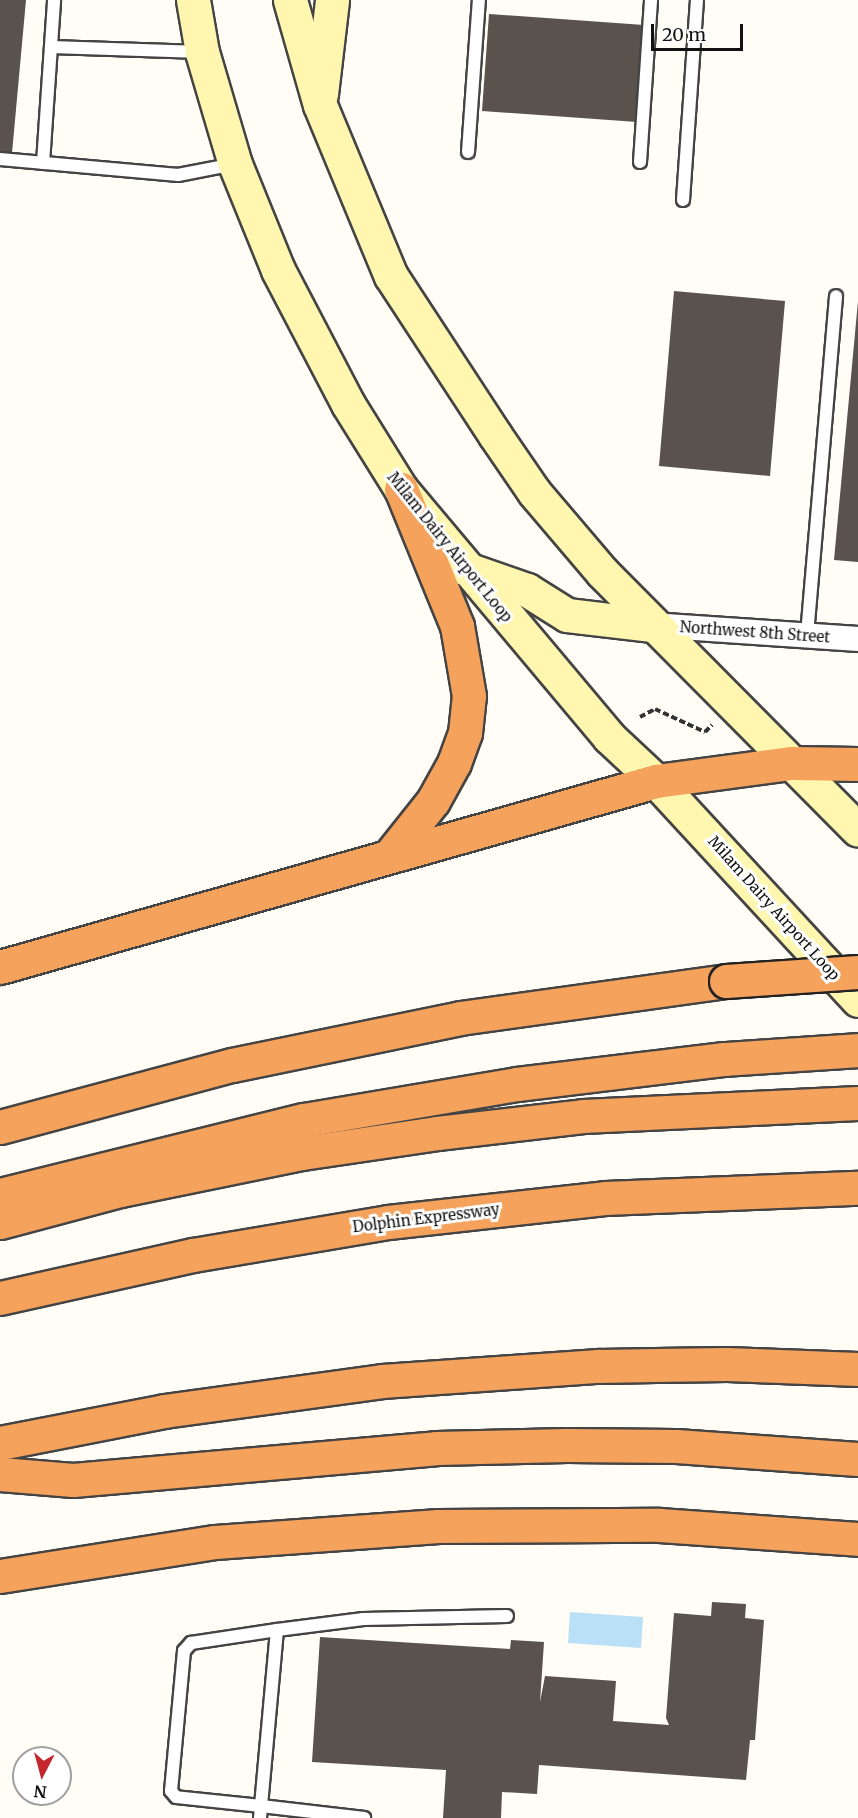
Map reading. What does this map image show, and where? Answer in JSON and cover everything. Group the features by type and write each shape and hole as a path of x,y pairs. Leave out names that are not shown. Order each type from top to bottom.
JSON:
{"highway":[{"path":"390,855 433,801 454,763 465,733 469,696 457,626 401,489"},
{"path":"0,967 656,781 791,763 858,764"},
{"path":"0,1127 232,1065 460,1018 726,981 858,972"},
{"path":"0,1195 304,1120 517,1084 858,1050"},
{"path":"0,1222 302,1153 437,1133 583,1116 858,1103"},
{"name":"Dolphin Expressway","path":"0,1298 193,1255 388,1222 604,1198 858,1188"},
{"path":"0,1443 164,1411 381,1381 598,1366 727,1364 858,1369"},
{"path":"0,1474 72,1480 436,1448 567,1445 858,1459"},
{"path":"0,1576 215,1542 438,1526 659,1525 858,1539"}],"main road":[{"name":"Milam Dairy Airport Loop","path":"193,0 202,52 235,164 297,311 401,489 462,567 609,737 656,781 858,1000"},
{"path":"290,0 320,105 391,276 435,347 534,492 652,625 858,830"},
{"path":"320,105 332,0"},
{"path":"462,567 526,590 567,615 652,625"}],"street":[{"name":"Northwest 8th Street","path":"652,625 858,639"}],"lane":[{"path":"43,163 54,0"},
{"path":"468,152 479,0"},
{"path":"640,162 651,0"},
{"path":"683,200 697,0"},
{"path":"51,47 202,52"},
{"path":"0,159 178,175 235,164"},
{"path":"807,635 836,296"},
{"path":"364,1818 260,1812 176,1797 171,1791 186,1646 277,1630 363,1619 507,1616"},
{"path":"260,1812 277,1630"}],"path":[{"path":"640,717 655,709 705,732 715,723"}],"water":[{"path":"570,1612 643,1617 641,1648 568,1643"}],"building":[{"path":"0,0 26,0 12,153 0,152"},
{"path":"489,14 644,25 637,122 482,111"},
{"path":"674,291 785,301 770,476 659,466"},
{"path":"858,301 858,562 834,560"},
{"path":"712,1602 746,1604 745,1618 764,1620 755,1740 750,1740 746,1780 539,1765 537,1794 502,1792 501,1818 443,1818 446,1770 312,1762 320,1637 510,1649 511,1640 544,1642 540,1702 545,1676 616,1681 613,1721 669,1725 666,1718 674,1613 711,1616"}]}
